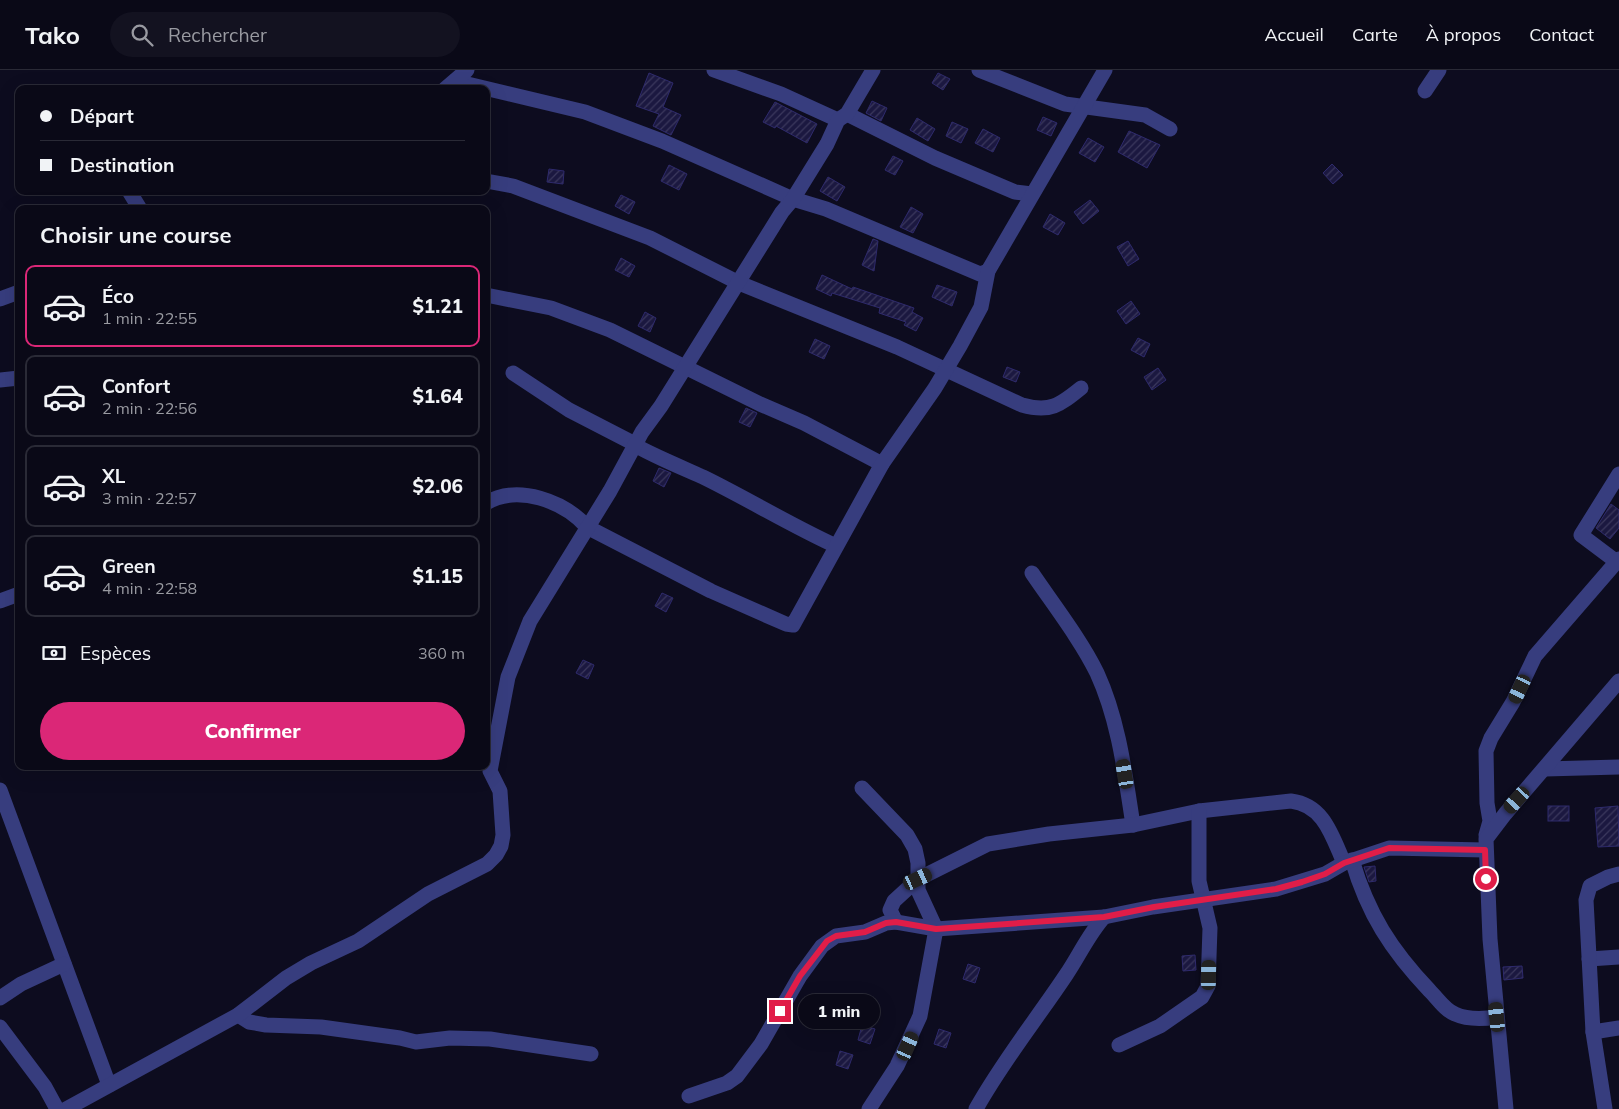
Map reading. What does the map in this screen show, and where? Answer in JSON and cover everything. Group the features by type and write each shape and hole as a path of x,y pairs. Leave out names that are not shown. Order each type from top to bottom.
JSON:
{"street":[{"path":"450,85 466,70"},
{"path":"714,70 843,117 1015,192 1032,194"},
{"path":"66,1109 238,1015 286,978 311,963 358,941 428,894 487,864 496,855 501,846 503,835 500,791 490,771 508,677 530,621 569,560 642,432 661,406 873,70"},
{"path":"979,70 1065,104 1145,115 1170,129"},
{"path":"490,501 504,495 542,499 558,504 576,515 587,527 720,595 793,625 882,464 946,371 981,307 988,271 1082,105 1105,70"},
{"path":"1425,91 1439,70"},
{"path":"490,93 586,112 737,172 793,199 826,209 980,274 988,271"},
{"path":"490,182 513,186 650,238 738,283 897,347 1022,405 1039,409 1051,408 1081,388"},
{"path":"0,299 15,293"},
{"path":"490,296 519,300 580,318 804,423 882,464"},
{"path":"513,373 569,410 631,442 635,447 663,457 714,482 790,526 836,546"},
{"path":"0,380 15,378"},
{"path":"1506,1109 1497,1017 1485,844 1490,821 1487,803 1486,751 1491,738 1514,702 1535,656 1547,639 1618,561 1581,535 1619,474"},
{"path":"1032,573 1096,671 1106,696 1121,749 1132,825"},
{"path":"0,602 15,596"},
{"path":"1485,844 1505,814 1619,681"},
{"path":"1545,769 1619,767"},
{"path":"862,788 907,836 915,849 918,863 918,890 936,929 920,1016 897,1066 869,1109"},
{"path":"0,790 16,828 109,1085"},
{"path":"896,922 890,910 894,901 918,879 988,844 1048,834 1132,825 1199,811 1291,801 1303,802 1321,816 1358,879 1382,932 1393,949 1424,984 1455,1014 1485,1019 1497,1017"},
{"path":"1119,1045 1160,1026 1202,997 1208,986 1210,945 1208,910 1199,881 1199,811"},
{"path":"689,1096 737,1076 761,1044 800,976 827,941 836,936 865,932 886,923 896,922 936,929 1104,917 1154,907 1254,893 1302,882 1325,874 1348,861 1389,848 1485,844"},
{"path":"1605,1109 1593,1032 1586,900 1590,886 1597,881 1619,874"},
{"path":"976,1109 995,1076 1067,973 1087,938 1104,917"},
{"path":"1588,958 1619,957"},
{"path":"0,998 21,984 64,964"},
{"path":"238,1015 249,1022 322,1027 416,1042 450,1038 490,1038 590,1054"},
{"path":"0,1028 45,1087 57,1109"},
{"path":"1593,1032 1619,1028"}],"building":[{"path":"649,73 673,83 663,107 681,115 671,135 653,126 659,114 636,106"},
{"path":"938,73 950,79 943,90 932,83"},
{"path":"872,101 887,108 881,121 866,113"},
{"path":"775,102 817,124 807,143 776,126 775,128 763,122"},
{"path":"1043,117 1057,123 1051,136 1037,130"},
{"path":"917,118 935,129 928,141 910,130"},
{"path":"952,122 968,129 961,143 946,136"},
{"path":"983,129 1000,138 993,152 975,143"},
{"path":"1129,131 1160,145 1147,168 1118,152"},
{"path":"1088,138 1104,147 1095,162 1079,153"},
{"path":"893,156 903,161 895,175 885,170"},
{"path":"1332,164 1343,175 1333,184 1323,173"},
{"path":"669,165 687,174 679,190 661,181"},
{"path":"549,169 564,171 563,184 547,182"},
{"path":"828,177 845,187 837,201 820,191"},
{"path":"621,195 635,202 629,214 615,206"},
{"path":"1090,200 1099,211 1083,224 1074,212"},
{"path":"911,207 923,214 913,233 900,227"},
{"path":"1050,214 1065,223 1058,235 1043,227"},
{"path":"873,239 878,241 874,271 862,265"},
{"path":"1128,241 1139,259 1128,266 1117,247"},
{"path":"621,258 635,266 629,277 615,270"},
{"path":"822,275 852,289 853,287 914,308 912,312 923,318 916,331 904,325 906,322 879,313 880,308 832,293 831,296 816,289"},
{"path":"937,285 957,292 952,306 932,297"},
{"path":"1131,301 1140,314 1126,324 1117,311"},
{"path":"645,312 656,318 650,332 638,326"},
{"path":"1138,338 1150,344 1144,357 1131,350"},
{"path":"815,339 830,346 824,359 809,352"},
{"path":"1007,367 1020,372 1016,382 1003,377"},
{"path":"1158,368 1166,380 1152,390 1144,377"},
{"path":"746,408 757,413 750,427 739,422"},
{"path":"659,468 671,473 664,487 653,481"},
{"path":"1611,504 1619,510 1619,528 1610,539 1596,528"},
{"path":"662,593 673,598 666,612 655,606"},
{"path":"583,660 594,665 588,679 576,673"},
{"path":"1548,806 1569,806 1569,821 1548,821"},
{"path":"1618,806 1619,846 1598,847 1595,808"},
{"path":"1375,866 1376,881 1369,882 1364,867"},
{"path":"1195,955 1196,970 1183,971 1182,956"},
{"path":"968,964 980,968 975,983 963,979"},
{"path":"1522,966 1523,978 1504,980 1503,967"},
{"path":"862,1025 875,1029 870,1044 858,1040"},
{"path":"939,1029 951,1033 946,1048 934,1044"},
{"path":"840,1051 853,1055 848,1069 836,1065"}],"route":[{"path":"780,1011 800,976 827,941 836,936 872,930 886,923 896,922 936,929 1104,917 1154,907 1276,889 1325,874 1344,863 1389,848 1485,850 1486,879"}]}
